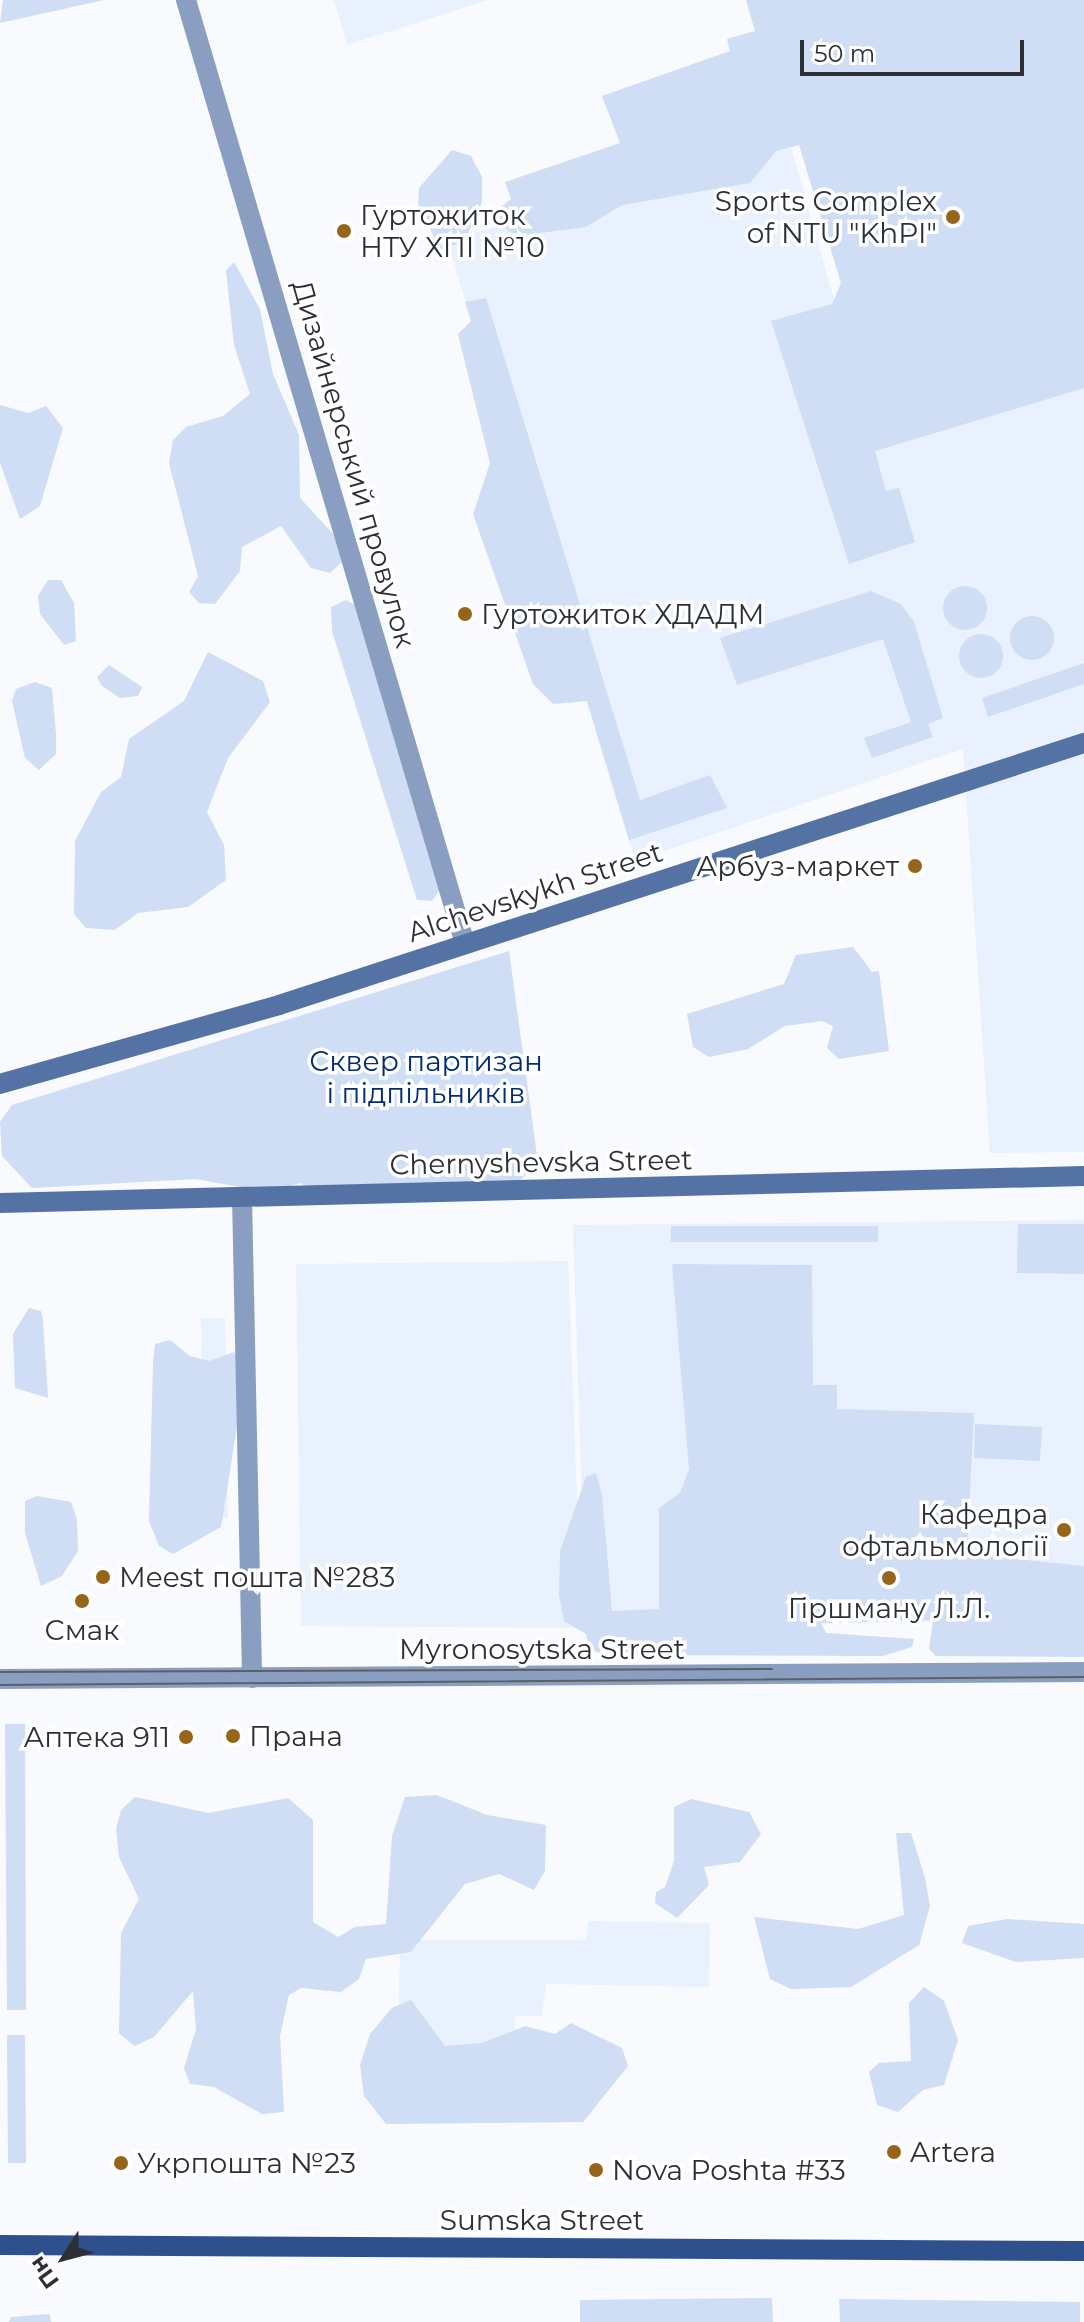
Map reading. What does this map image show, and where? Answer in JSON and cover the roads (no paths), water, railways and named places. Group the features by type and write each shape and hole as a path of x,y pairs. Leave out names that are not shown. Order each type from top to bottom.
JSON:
{"main road":[{"name":"Sumska Street","path":"0,2245 1084,2251"}],"street":[{"name":"Дизайнерський провулок","path":"186,0 465,944"},
{"name":"Alchevskykh Street","path":"0,1084 465,944 1084,743"},
{"name":"Chernyshevska Street","path":"0,1203 1084,1176"},
{"path":"242,1197 252,1678"},
{"name":"Myronosytska Street","path":"0,1679 1084,1672"}],"tram line":[{"path":"0,1672 772,1669"},
{"path":"0,1685 1084,1677"}],"place":[{"name":"Sports Complex of NTU \"KhPI\"","path":"953,217"},
{"name":"Гуртожиток НТУ ХПІ №10","path":"344,231"},
{"name":"Гуртожиток ХДАДМ","path":"465,614"},
{"name":"Арбуз-маркет","path":"915,866"},
{"name":"Кафедра офтальмології","path":"1064,1530"},
{"name":"Meest пошта №283","path":"103,1577"},
{"name":"Гіршману Л.Л.","path":"889,1578"},
{"name":"Смак","path":"82,1601"},
{"name":"Прана","path":"233,1736"},
{"name":"Аптека 911","path":"186,1737"},
{"name":"Artera","path":"894,2152"},
{"name":"Укрпошта №23","path":"121,2163"},
{"name":"Nova Poshta #33","path":"596,2170"}],"park label":[{"name":"Сквер партизан і підпільників","path":"426,1077"}]}
